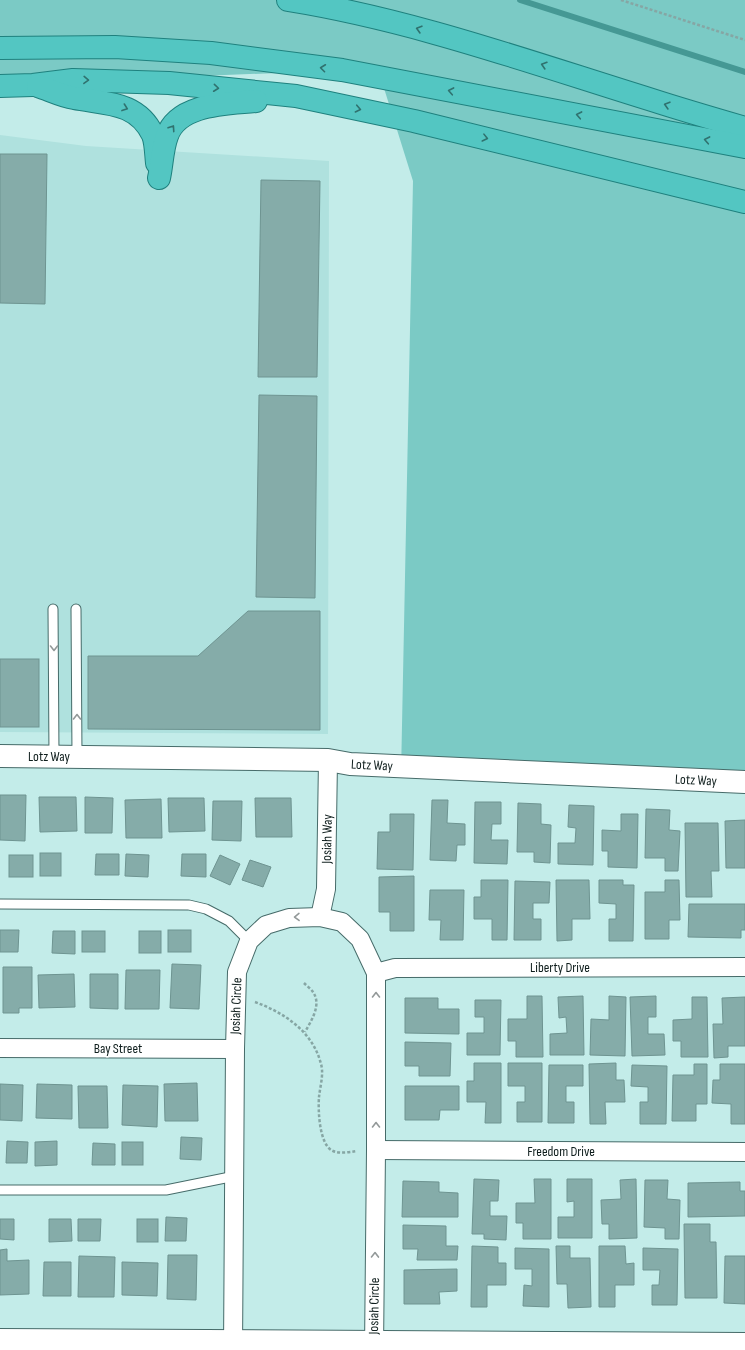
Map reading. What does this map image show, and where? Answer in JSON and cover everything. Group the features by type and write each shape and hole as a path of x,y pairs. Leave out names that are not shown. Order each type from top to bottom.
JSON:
{"highway":[{"path":"288,0 319,5 402,24 505,53 653,101 745,128"},
{"path":"0,48 116,48 211,53 342,70 745,147"},
{"path":"0,86 33,85 73,80 169,83 296,96 414,121 745,202"},
{"path":"33,85 72,98 108,102 132,111 144,121 154,136 159,178 167,136 172,125 184,115 199,108 296,96"}],"street":[{"name":"Lotz Way","path":"0,756 328,760 350,764 745,782"},
{"name":"Josiah Way","path":"320,917 326,889 328,760"},
{"name":"Josiah Circle","path":"233,1345 237,972 249,941 266,925 289,918 320,917 342,922 360,938 376,973 369,1151 374,1346"},
{"name":"Liberty Drive","path":"376,973 395,968 745,967"},
{"name":"Bay Street","path":"0,1048 235,1049"},
{"name":"Freedom Drive","path":"369,1151 745,1152"},
{"path":"0,1340 120,1345 374,1346 745,1344"}],"lane":[{"path":"53,609 54,756"},
{"path":"76,609 77,756"},
{"path":"0,904 189,905 206,909 229,921 249,941"},
{"path":"0,1190 166,1190 235,1176"}],"path":[{"path":"622,0 745,40"},
{"path":"304,983 314,993 316,1001 316,1010 305,1032"},
{"path":"251,1000 269,1007 305,1032 316,1049 322,1065 318,1112 322,1137 327,1146 333,1151 369,1151"}],"shaded area":[{"path":"0,0 745,0 745,792 401,775 413,181 378,69 0,84"},
{"path":"0,135 86,146 329,161 328,734 0,732"}],"building":[{"path":"0,154 47,154 45,304 0,303"},
{"path":"261,180 320,181 317,377 258,377"},
{"path":"259,395 317,396 315,598 256,597"},
{"path":"248,611 320,611 320,730 88,729 88,656 198,656"},
{"path":"0,659 39,659 39,727 0,727"},
{"path":"0,795 26,795 25,841 0,840"},
{"path":"39,797 76,797 77,831 40,832"},
{"path":"85,797 113,798 112,833 85,833"},
{"path":"168,798 204,798 205,831 169,832"},
{"path":"255,798 291,798 292,837 256,837"},
{"path":"161,799 162,838 126,838 125,800"},
{"path":"432,800 448,800 447,823 465,824 465,845 457,845 456,861 430,860"},
{"path":"213,801 242,801 241,841 212,840"},
{"path":"475,802 501,802 501,824 492,824 491,840 508,840 507,864 474,863"},
{"path":"518,803 541,804 541,824 551,825 550,863 534,862 534,852 517,852"},
{"path":"569,805 594,806 593,865 558,864 558,843 575,843 576,828 568,827"},
{"path":"646,809 670,810 669,830 680,831 678,871 665,871 665,858 645,858"},
{"path":"390,814 414,814 413,870 377,869 378,832 390,832"},
{"path":"621,814 638,814 637,868 608,867 608,851 602,851 602,830 621,831"},
{"path":"745,820 745,868 726,868 725,821"},
{"path":"685,823 718,823 719,871 711,871 712,897 686,897"},
{"path":"40,853 61,853 61,876 40,876"},
{"path":"96,854 119,854 119,875 95,875"},
{"path":"126,854 149,855 148,877 125,876"},
{"path":"182,854 206,854 206,877 181,876"},
{"path":"9,855 33,855 33,877 9,877"},
{"path":"220,855 240,864 230,885 210,876"},
{"path":"250,860 271,867 263,887 242,880"},
{"path":"414,876 414,931 390,931 390,912 379,912 379,877"},
{"path":"481,880 508,880 507,940 492,940 492,919 474,919 474,897 481,897"},
{"path":"556,880 589,880 590,919 572,919 572,940 557,941"},
{"path":"599,880 623,880 623,885 634,885 633,941 609,941 609,919 616,919 616,904 599,903"},
{"path":"665,880 679,880 680,920 669,920 669,939 645,939 645,892 665,892"},
{"path":"515,881 550,882 549,903 533,903 533,919 541,919 541,940 514,940"},
{"path":"430,890 464,890 463,940 440,940 441,920 429,920"},
{"path":"689,904 745,904 745,930 741,930 741,938 688,937"},
{"path":"0,930 19,930 18,952 0,952"},
{"path":"168,930 191,930 191,952 168,952"},
{"path":"53,931 75,931 75,954 52,953"},
{"path":"82,931 105,931 105,952 82,952"},
{"path":"139,931 161,931 161,953 139,953"},
{"path":"172,964 201,965 199,1009 170,1008"},
{"path":"3,967 32,967 32,1008 19,1008 19,1013 3,1013"},
{"path":"126,970 160,970 159,1009 125,1009"},
{"path":"74,974 75,1007 39,1008 38,975"},
{"path":"90,974 118,974 118,1009 90,1008"},
{"path":"527,996 542,996 543,1057 516,1057 516,1041 508,1041 508,1019 527,1019"},
{"path":"583,996 584,1055 550,1055 550,1034 567,1033 566,1017 559,1018 558,997"},
{"path":"609,996 626,997 625,1056 590,1055 591,1019 609,1020"},
{"path":"656,996 656,1017 648,1017 648,1034 664,1034 665,1055 632,1056 630,997"},
{"path":"692,997 707,997 708,1057 681,1057 681,1041 673,1041 673,1020 692,1019"},
{"path":"745,997 745,1046 728,1046 728,1057 714,1058 713,1024 723,1024 722,998"},
{"path":"405,998 438,998 438,1009 459,1009 459,1034 405,1033"},
{"path":"475,1000 501,1000 500,1055 467,1055 467,1033 484,1033 484,1017 475,1017"},
{"path":"405,1042 451,1043 450,1076 419,1076 419,1066 405,1066"},
{"path":"474,1063 501,1063 501,1123 485,1123 486,1102 467,1102 467,1081 474,1081"},
{"path":"508,1063 542,1063 542,1122 517,1122 517,1102 525,1102 525,1086 508,1086"},
{"path":"616,1063 616,1080 624,1080 625,1102 605,1102 606,1124 590,1124 589,1064"},
{"path":"694,1064 707,1064 707,1104 696,1104 696,1121 672,1121 673,1075 694,1075"},
{"path":"720,1064 745,1064 745,1124 731,1124 731,1104 712,1103 713,1080 720,1080"},
{"path":"549,1065 583,1065 583,1086 566,1086 566,1102 574,1102 574,1123 548,1123"},
{"path":"632,1065 667,1066 666,1124 640,1124 640,1102 648,1102 648,1087 631,1086"},
{"path":"197,1083 198,1121 165,1121 164,1084"},
{"path":"0,1084 23,1085 22,1121 0,1120"},
{"path":"37,1084 72,1085 72,1119 36,1118"},
{"path":"123,1085 158,1086 157,1127 122,1125"},
{"path":"78,1086 107,1086 108,1128 79,1128"},
{"path":"405,1086 459,1086 459,1110 440,1110 439,1120 405,1120"},
{"path":"181,1137 202,1138 201,1160 180,1159"},
{"path":"7,1141 28,1142 27,1163 6,1163"},
{"path":"57,1141 57,1165 35,1166 35,1142"},
{"path":"122,1142 143,1142 143,1165 122,1165"},
{"path":"93,1143 115,1144 115,1165 92,1165"},
{"path":"474,1179 499,1180 498,1201 490,1201 490,1216 507,1216 506,1240 484,1239 484,1234 472,1234"},
{"path":"534,1179 551,1179 551,1239 523,1239 523,1223 516,1223 516,1203 535,1203"},
{"path":"567,1179 592,1179 592,1238 558,1238 558,1217 574,1217 574,1201 567,1202"},
{"path":"636,1179 637,1238 609,1239 609,1224 602,1224 601,1200 621,1199 620,1180"},
{"path":"645,1180 668,1180 667,1199 680,1200 679,1239 665,1239 665,1228 644,1227"},
{"path":"403,1181 439,1182 439,1192 458,1193 458,1217 402,1217"},
{"path":"740,1182 740,1191 745,1191 745,1216 688,1217 688,1183"},
{"path":"166,1217 187,1218 186,1241 165,1241"},
{"path":"0,1219 14,1219 14,1240 0,1239"},
{"path":"49,1219 71,1219 72,1241 49,1242"},
{"path":"78,1219 101,1219 100,1241 78,1241"},
{"path":"137,1219 158,1219 158,1242 137,1242"},
{"path":"684,1224 710,1224 710,1242 716,1242 717,1298 685,1298"},
{"path":"403,1225 446,1226 446,1246 458,1246 457,1260 417,1260 418,1249 403,1249"},
{"path":"472,1246 498,1247 498,1263 506,1263 506,1285 487,1285 487,1307 471,1307"},
{"path":"556,1246 570,1246 570,1258 590,1258 591,1307 568,1308 567,1284 557,1284"},
{"path":"599,1246 625,1246 626,1264 634,1263 634,1285 615,1285 615,1307 599,1307"},
{"path":"515,1248 549,1249 549,1307 523,1306 524,1285 532,1286 532,1269 515,1269"},
{"path":"643,1248 678,1249 677,1305 652,1305 652,1285 659,1285 660,1270 643,1270"},
{"path":"7,1249 7,1261 29,1260 29,1294 0,1295 0,1250"},
{"path":"168,1255 197,1255 196,1300 167,1299"},
{"path":"79,1256 115,1257 114,1297 78,1297"},
{"path":"725,1256 745,1256 745,1304 724,1303"},
{"path":"44,1262 71,1262 71,1296 43,1296"},
{"path":"122,1262 158,1263 157,1296 122,1295"},
{"path":"457,1269 457,1291 439,1292 440,1304 404,1304 404,1270"}],"waterway":[{"path":"520,0 745,72"}]}
